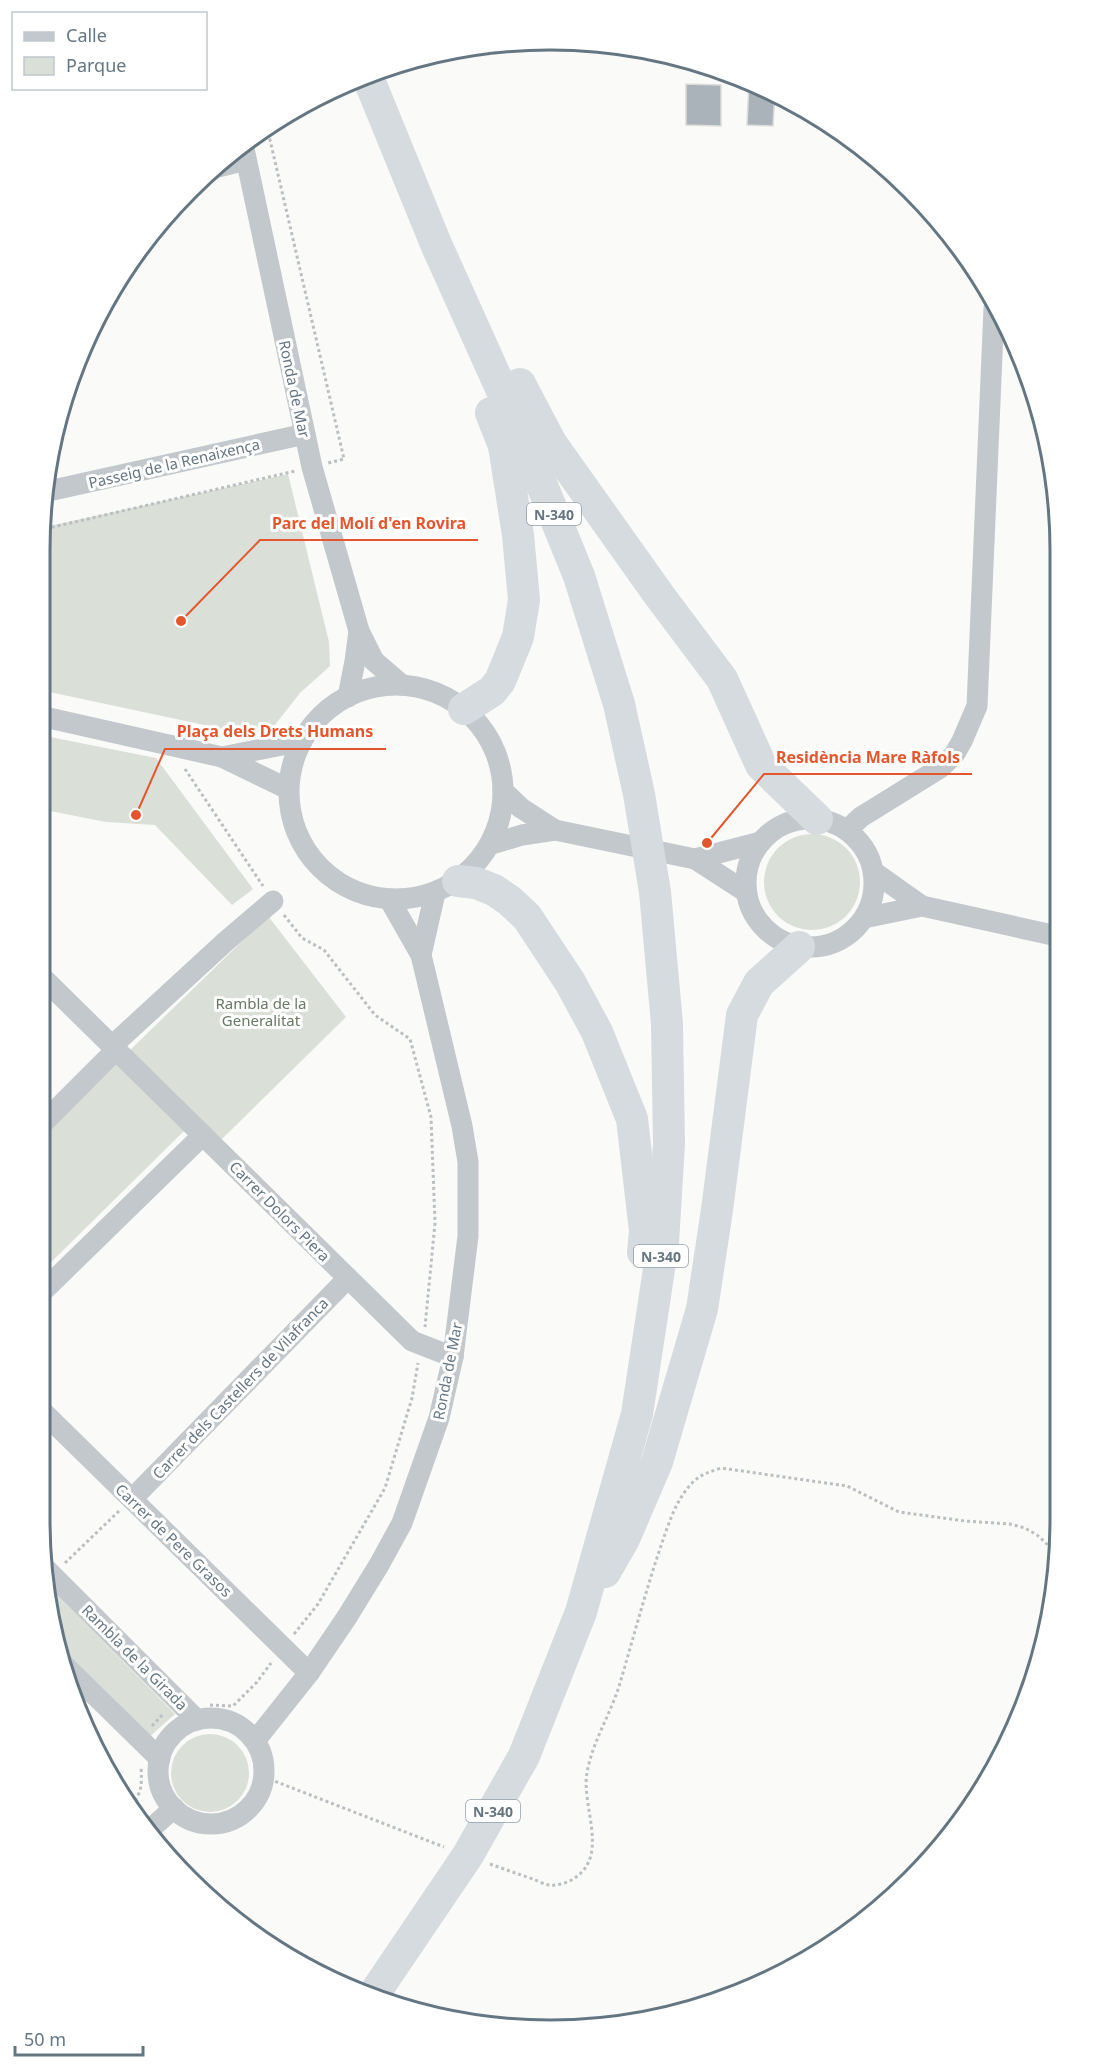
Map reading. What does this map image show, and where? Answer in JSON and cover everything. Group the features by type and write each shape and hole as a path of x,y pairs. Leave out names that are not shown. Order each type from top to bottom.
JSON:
{"highway":[{"name":"N-340","path":"370,83 436,244 517,424 579,576 619,704 639,794 655,892 667,1036 669,1144 663,1243 637,1414 581,1612 524,1755 468,1855 377,1989"},
{"path":"420,206 429,251 504,446 518,536 524,600 518,637 500,681 492,691 464,708"},
{"path":"436,244 468,283 551,443 722,679 761,765 782,788 817,819"},
{"path":"446,887 476,883 494,890 527,917 584,1006 597,1032 632,1119 645,1232 636,1356 590,1544 581,1612"},
{"path":"581,1612 624,1539 657,1462 702,1309 742,1014 759,983 799,947"}],"street":[{"name":"Ronda de Mar","path":"244,154 312,467 358,631 374,661 402,685"},
{"path":"847,830 861,817 940,768 954,755 976,706 993,320"},
{"name":"Passeig de la Renaixença","path":"54,488 305,434"},
{"name":"Ronda de Mar","path":"348,697 358,631"},
{"path":"492,844 503,792 502,774 489,738 464,708 446,696 424,688 402,685 374,687 348,697 321,716 302,741 291,764 286,788 291,813 305,850 333,880 370,897 392,904 446,887 492,844 522,835 555,830 695,859 746,892"},
{"path":"50,718 222,757 286,788"},
{"path":"222,757 302,741"},
{"path":"503,792 521,808 555,830"},
{"path":"800,819 833,822 847,830 861,843 869,856 874,872 872,897 864,918 855,929 838,941 818,947 799,947 778,939 762,926 751,908 746,892 746,876 750,859 771,832 784,824 800,819"},
{"path":"695,859 761,842"},
{"path":"874,872 922,906 1050,934"},
{"name":"Ronda de Mar","path":"421,955 446,887"},
{"path":"50,1115 114,1048 225,942 273,901"},
{"name":"Ronda de Mar","path":"255,1741 309,1673 353,1609 402,1523 439,1418 453,1357 468,1236 468,1162 462,1126 421,955 392,904"},
{"path":"864,918 922,906"},
{"name":"Carrer Dolors Piera","path":"50,985 412,1341 453,1357"},
{"path":"50,1283 202,1135"},
{"name":"Carrer dels Castellers de Vilafranca","path":"132,1499 348,1278"},
{"name":"Carrer de Pere Grasos","path":"50,1419 309,1673"},
{"name":"Rambla de la Girada","path":"53,1575 200,1712"},
{"path":"75,1677 150,1760 159,1772 160,1785 166,1797 174,1808 188,1818 204,1823 221,1823 236,1817 250,1807 260,1793 264,1777 263,1758 255,1741 244,1729 230,1721 213,1718 200,1712 173,1734 165,1746 150,1760"},
{"path":"154,1826 174,1808"}],"path":[{"path":"269,136 344,459"},
{"path":"51,528 284,473"},
{"path":"169,745 273,901 302,938 324,950 375,1015 410,1039 431,1117 435,1223 427,1312 412,1398 385,1488 318,1604 257,1682 233,1706 200,1712"},
{"path":"550,1886 576,1878 586,1867 592,1848 586,1793 586,1775 590,1758 620,1686 649,1578 669,1524 686,1491 694,1481 706,1473 721,1468 847,1486 899,1512 965,1521 1010,1524 1025,1528 1048,1545"},
{"path":"53,1570 132,1499"},
{"path":"147,1730 170,1708"},
{"path":"135,1800 139,1797 150,1760"},
{"path":"264,1777 427,1840"}],"green space":[{"path":"288,474 329,642 330,666 300,693 274,726 256,736 50,692 51,526"},
{"path":"50,737 156,758 253,889 232,905 155,825 106,822 50,811"},
{"path":"812,834 830,838 846,848 856,864 860,882 856,900 846,916 830,926 812,930 794,926 778,916 768,900 764,882 768,864 778,848 794,838"},
{"name":"Rambla de la Generalitat","path":"268,916 346,1017 219,1142 126,1054"},
{"path":"118,1063 186,1129 50,1263 50,1130"},
{"path":"55,1593 175,1714 147,1739 71,1664"},
{"path":"210,1734 225,1737 242,1751 249,1773 246,1788 232,1805 210,1812 195,1809 178,1795 171,1773 174,1758 188,1741"}],"building":[{"path":"686,84 721,85 721,126 686,125"},
{"path":"749,91 774,103 773,126 747,125"}],"place":[{"name":"Parc del Molí d'en Rovira","path":"181,621"},
{"name":"Plaça dels Drets Humans","path":"136,815"},
{"name":"Residència Mare Ràfols","path":"707,843"}]}
